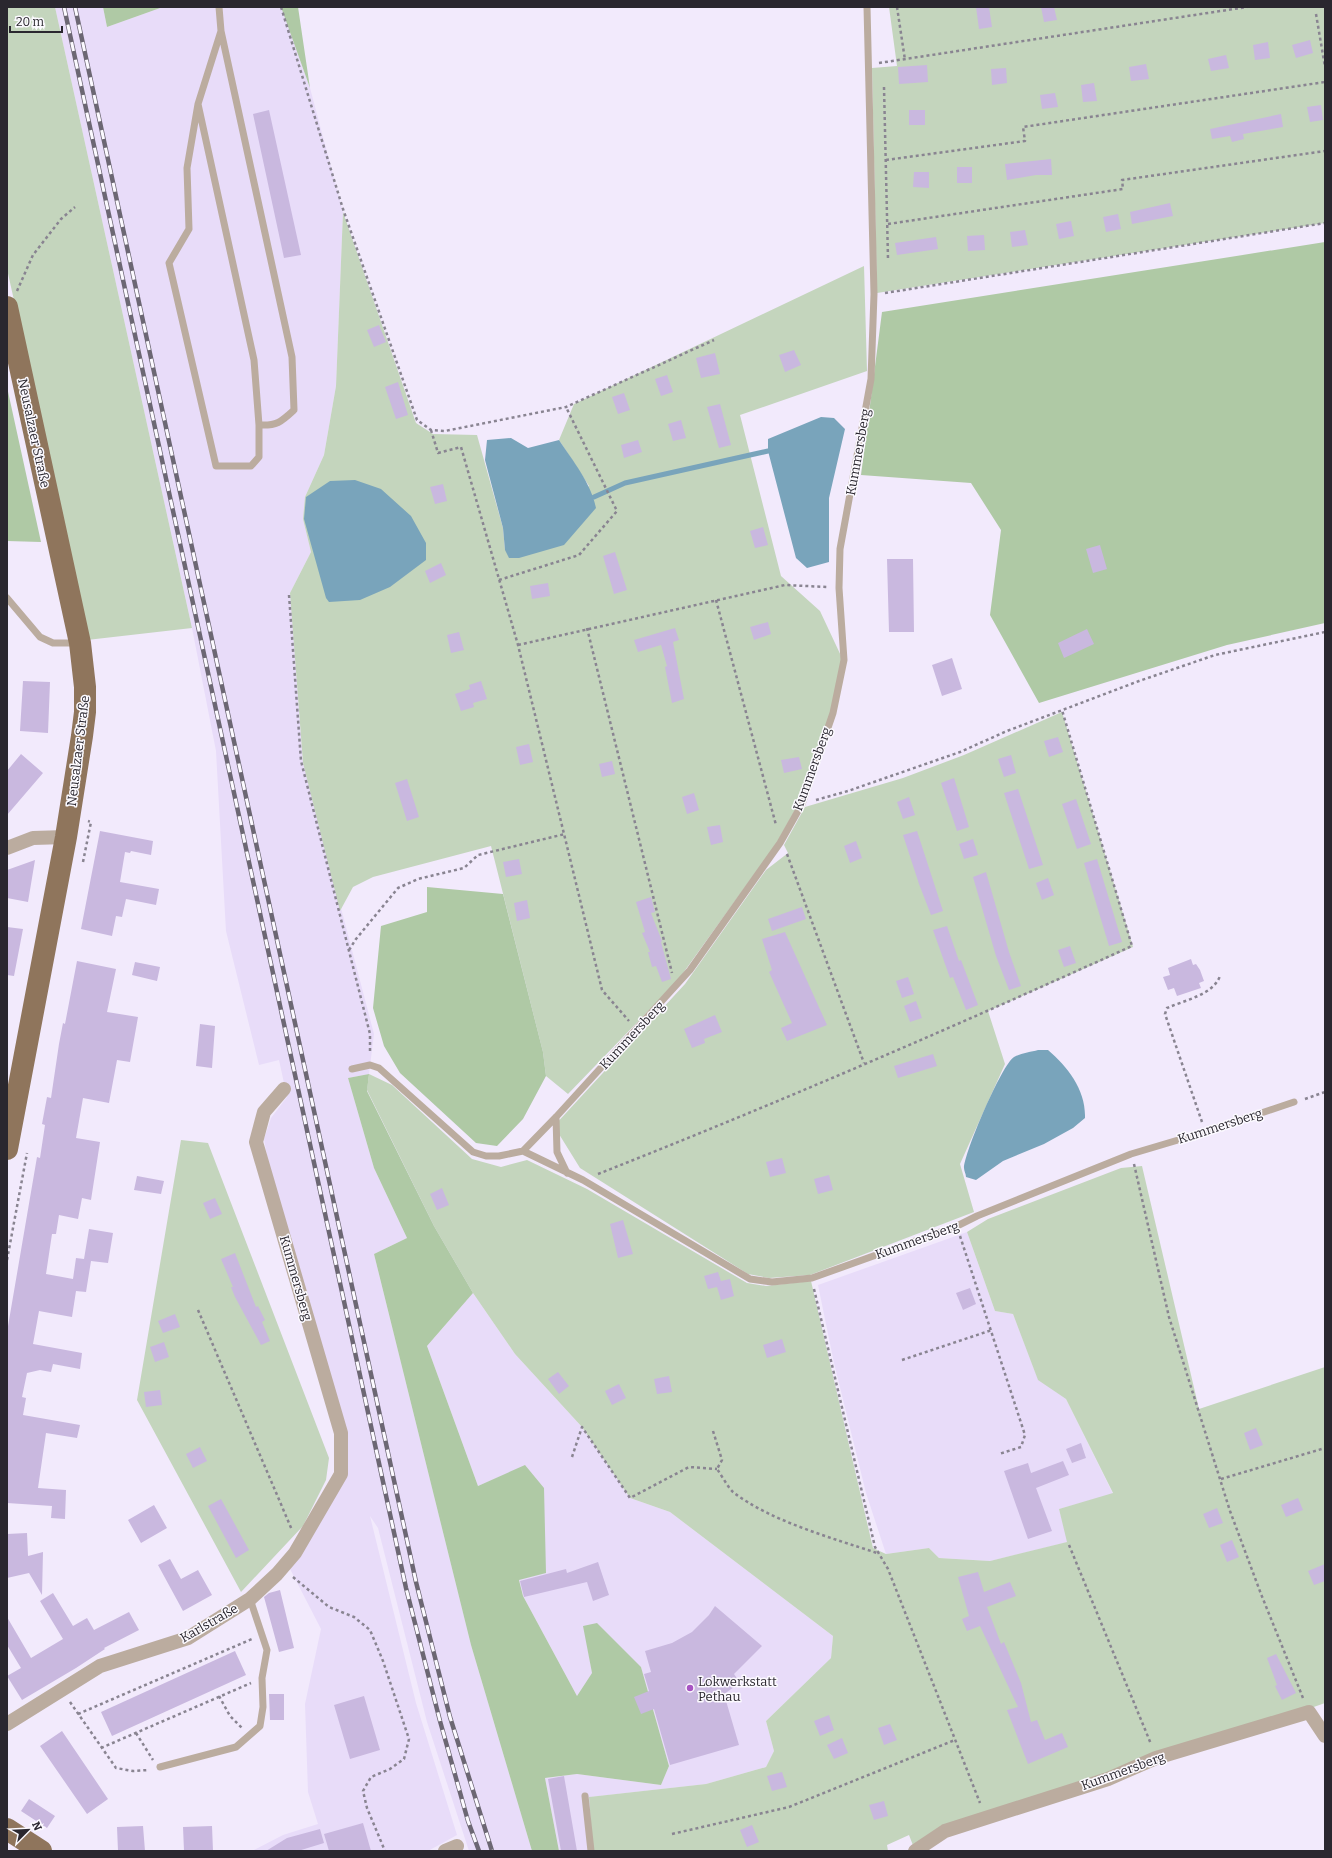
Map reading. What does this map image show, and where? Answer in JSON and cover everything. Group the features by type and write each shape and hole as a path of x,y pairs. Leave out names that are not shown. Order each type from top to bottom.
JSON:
{"main road":[{"name":"Neusalzaer Straße","path":"7,308 80,643 86,687 85,712 66,837 7,1149"},
{"path":"7,1829 41,1851"}],"street":[{"path":"7,848 33,838 66,837"},
{"name":"Kummersberg","path":"284,1089 264,1112 256,1142 342,1433 341,1474"},
{"name":"Karlstraße","path":"7,1724 100,1666 188,1638 250,1599 283,1568 299,1547 341,1474"},
{"path":"1309,1712 1325,1736"},
{"name":"Kummersberg","path":"915,1851 944,1831 1108,1779 1156,1758 1309,1712"}],"lane":[{"path":"218,7 220,31 292,358 294,410 280,423 272,426 259,425"},
{"name":"Kummersberg","path":"867,7 874,294 871,379 840,549 840,588 844,660 833,713 802,804 780,842 690,970 676,988 523,1151 583,1180 750,1279 772,1282 812,1278 957,1226 977,1216 1131,1154 1205,1132 1294,1102"},
{"path":"198,104 254,360 259,425 259,457 251,466 216,466 169,264 189,229 187,168 198,104 220,31"},
{"path":"7,598 40,637 52,643 80,643"},
{"path":"352,1069 370,1065 379,1068 473,1152 486,1156 499,1156 523,1151"},
{"path":"556,1117 556,1152 567,1173"},
{"path":"160,1767 236,1747 260,1726 263,1707 262,1678 267,1650 250,1599"},
{"path":"585,1796 591,1851"}],"path":[{"path":"281,7 343,208 417,420 431,430 445,431 566,407 714,340"},
{"path":"897,7 906,60"},
{"path":"869,64 906,60 1247,7"},
{"path":"1316,14 1325,67"},
{"path":"886,160 1025,141 1023,127 1325,82"},
{"path":"884,87 888,259"},
{"path":"888,224 1123,189 1122,180 1325,151"},
{"path":"7,308 33,255 56,225 75,207"},
{"path":"874,294 1325,223"},
{"path":"499,580 579,555 617,511 566,407"},
{"path":"431,430 438,453 461,447 518,645 602,990 636,1029"},
{"path":"518,645 587,628 785,585 840,588"},
{"path":"289,595 301,761 370,1034 370,1065"},
{"path":"587,628 676,988"},
{"path":"802,804 848,791 960,752 1062,710 1139,681 1215,655 1325,632"},
{"path":"583,1180 736,1119 864,1063 973,1018 1132,946 1062,710"},
{"path":"348,951 356,938 398,888 418,879 464,868 478,854 565,834"},
{"path":"1205,1132 1165,1014 1167,1008 1210,990 1217,983 1220,976"},
{"path":"1294,1102 1325,1092"},
{"path":"1131,1154 1169,1317 1230,1511 1261,1594 1309,1712"},
{"path":"957,1226 1025,1435 1021,1447 999,1454"},
{"path":"812,1278 877,1553 888,1569 985,1817"},
{"path":"198,1310 299,1547"},
{"path":"902,1360 992,1330"},
{"path":"572,1457 582,1427 630,1498 689,1467 717,1469"},
{"path":"713,1431 722,1460 717,1469"},
{"path":"1221,1479 1325,1448"},
{"path":"717,1469 732,1491 765,1511 811,1530 877,1553"},
{"path":"1069,1545 1156,1758"},
{"path":"283,1568 329,1607 354,1617 370,1630 383,1661 409,1739 404,1759 390,1769 371,1777 363,1791 367,1808 385,1851"},
{"path":"78,1714 262,1635"},
{"path":"101,1748 262,1678"},
{"path":"62,1690 116,1768 133,1771 150,1770 160,1767 136,1733"},
{"path":"219,1696 230,1716 238,1723 248,1737"},
{"path":"672,1834 789,1807 955,1740"}],"shaded area":[{"path":"55,7 103,7 107,27 163,7 281,7 310,88 343,212 336,386 324,455 305,497 303,519 311,552 290,593 303,763 374,1034 369,1074 348,1078 374,1168 407,1238 374,1254 471,1645 532,1851 469,1851 427,1722 378,1528 370,1516 416,1703 457,1835 428,1851 252,1851 283,1835 318,1824 308,1792 305,1704 321,1629 289,1567 344,1478 347,1434 268,1162 264,1139 271,1118 287,1097 279,1060 259,1065 226,931 216,751 192,628"},
{"path":"967,1232 995,1311 1013,1314 1038,1379 1066,1399 1113,1494 1059,1509 1068,1542 990,1561 939,1558 929,1548 886,1554 866,1493 834,1363 818,1285"},
{"path":"473,1293 515,1354 582,1427 630,1498 670,1512 833,1636 831,1658 766,1721 774,1751 766,1767 706,1784 590,1797 593,1851 559,1851 545,1778 577,1774 661,1785 669,1766 641,1667 584,1626 592,1673 577,1696 523,1596 519,1580 525,1466 478,1486 427,1346"}],"green space":[{"path":"7,7 55,7 192,628 87,640 59,502 7,269"},
{"path":"103,7 163,7 107,27"},
{"path":"281,7 298,7 310,88"},
{"path":"889,7 1325,7 1325,223 877,293 872,68 897,66"},
{"path":"343,212 416,423 433,434 477,435 503,528 505,550 589,486 559,440 574,404 864,266 867,371 740,415 781,576 820,611 842,658 830,714 799,803 776,844 678,980 568,1094 546,1076 543,1052 491,846 373,877 353,887 340,911 303,763 290,593 311,552 303,519 305,497 324,455 336,386"},
{"path":"1325,242 1325,623 1227,645 1039,703 990,615 1001,530 971,483 861,475 882,312"},
{"path":"7,387 41,542 7,541"},
{"path":"1062,712 1133,947 988,1011 1005,1064 960,1164 974,1212 810,1275 769,1278 748,1274 580,1168 554,1126 685,984 766,870 788,853 784,845 805,807 903,778 964,755"},
{"path":"427,887 503,894 543,1052 546,1076 523,1119 497,1146 476,1143 400,1073 384,1046 373,1008 381,926 427,912"},
{"path":"369,1074 392,1085 472,1159 501,1167 527,1160 587,1189 747,1283 766,1286 811,1281 873,1548 886,1554 929,1548 939,1558 990,1561 1067,1542 1059,1509 1113,1493 1066,1399 1038,1380 1013,1314 995,1311 967,1232 988,1219 1121,1168 1142,1166 1199,1409 1325,1367 1325,1703 914,1848 909,1835 887,1845 888,1851 593,1851 589,1797 706,1784 766,1767 774,1751 766,1721 831,1658 833,1636 670,1512 630,1498 582,1427 515,1354 473,1293 434,1226 367,1090"},
{"path":"369,1074 367,1091 434,1226 473,1293 427,1346 478,1486 525,1465 544,1488 546,1573 519,1580 523,1596 577,1696 592,1673 583,1626 597,1623 641,1667 669,1766 661,1785 577,1774 545,1778 559,1851 532,1851 471,1645 374,1254 407,1238 374,1168 348,1078"},
{"path":"181,1140 208,1143 329,1458 326,1480 303,1526 241,1592 137,1400"}],"water":[{"path":"821,417 834,418 845,429 829,498 829,562 807,568 796,558 768,451 768,439"},
{"path":"511,438 528,448 559,440 586,481 594,499 596,508 564,545 519,558 509,558 505,550 503,528 485,460 487,440"},
{"path":"355,480 381,489 411,516 426,543 426,560 390,587 360,600 329,602 326,598 304,519 306,497 330,481"},
{"path":"1038,1050 1048,1050 1069,1072 1079,1089 1085,1108 1085,1118 1073,1128 1044,1144 1003,1161 976,1180 966,1177 964,1168 970,1145 984,1110 1001,1075 1008,1063 1014,1057"}],"building":[{"path":"976,7 989,7 992,27 979,29"},
{"path":"1041,7 1054,7 1057,20 1044,22"},
{"path":"1310,40 1313,53 1296,58 1292,45"},
{"path":"1268,42 1270,58 1255,60 1253,45"},
{"path":"1226,55 1229,68 1211,71 1208,59"},
{"path":"1146,64 1149,79 1131,81 1129,67"},
{"path":"927,65 928,82 899,84 898,67"},
{"path":"1006,68 1007,83 992,85 991,69"},
{"path":"1094,83 1097,101 1083,102 1081,85"},
{"path":"1055,93 1058,107 1042,109 1040,95"},
{"path":"1321,105 1323,120 1310,122 1307,107"},
{"path":"269,110 301,255 284,258 253,114"},
{"path":"909,110 925,110 925,125 909,125"},
{"path":"1281,114 1283,127 1243,134 1244,139 1232,142 1230,136 1212,139 1210,129"},
{"path":"1051,159 1052,175 1036,175 1007,180 1005,164"},
{"path":"957,167 972,167 972,183 957,183"},
{"path":"914,172 929,172 929,188 913,187"},
{"path":"1170,203 1173,216 1132,224 1130,212"},
{"path":"1118,214 1121,229 1106,232 1103,217"},
{"path":"1071,221 1074,236 1059,239 1056,224"},
{"path":"1025,230 1028,245 1012,247 1010,232"},
{"path":"984,235 985,250 968,251 967,236"},
{"path":"936,237 938,249 897,255 895,243"},
{"path":"379,325 386,342 374,347 367,330"},
{"path":"794,350 801,365 785,372 779,355"},
{"path":"715,353 720,374 701,378 696,358"},
{"path":"667,375 673,392 661,396 655,379"},
{"path":"398,382 408,415 396,419 385,387"},
{"path":"624,393 630,410 618,414 612,397"},
{"path":"720,404 731,445 719,448 707,407"},
{"path":"681,420 686,438 673,441 668,424"},
{"path":"638,440 642,452 624,458 621,445"},
{"path":"443,484 447,501 435,504 430,487"},
{"path":"763,527 768,545 755,548 750,531"},
{"path":"1100,545 1107,569 1093,573 1086,549"},
{"path":"615,552 627,590 614,594 603,556"},
{"path":"887,559 913,559 914,632 889,632"},
{"path":"441,563 446,575 430,583 425,571"},
{"path":"548,583 550,596 532,599 530,586"},
{"path":"768,622 771,634 754,640 750,627"},
{"path":"675,628 679,640 673,642 684,699 672,703 665,667 667,666 661,645 638,652 634,640"},
{"path":"1087,629 1094,644 1064,658 1058,643"},
{"path":"459,632 464,650 451,653 447,635"},
{"path":"952,658 962,689 942,696 932,665"},
{"path":"23,681 50,682 48,733 20,731"},
{"path":"481,681 487,699 473,703 474,707 461,711 455,694 470,689 469,685"},
{"path":"1058,737 1063,752 1049,757 1044,741"},
{"path":"529,744 533,762 520,765 516,747"},
{"path":"21,754 43,773 7,815 7,771"},
{"path":"1011,755 1016,773 1004,777 998,759"},
{"path":"799,757 802,769 784,773 781,760"},
{"path":"612,761 615,774 602,777 599,764"},
{"path":"954,778 969,827 957,831 941,783"},
{"path":"407,779 419,817 407,821 395,783"},
{"path":"1018,789 1043,865 1029,869 1004,793"},
{"path":"694,793 699,810 687,814 682,797"},
{"path":"909,797 915,815 903,819 897,802"},
{"path":"1076,799 1091,844 1077,849 1062,804"},
{"path":"720,825 723,842 711,845 707,827"},
{"path":"100,831 153,841 151,855 131,851 130,853 125,852 120,882 159,889 156,905 126,899 122,917 116,916 112,936 81,929"},
{"path":"917,831 943,911 931,915 903,835"},
{"path":"973,839 978,855 964,859 959,844"},
{"path":"856,841 862,858 850,863 844,846"},
{"path":"519,859 522,874 506,877 503,862"},
{"path":"1097,859 1122,942 1109,946 1084,863"},
{"path":"35,860 28,902 7,898 7,870"},
{"path":"986,872 1009,952 1021,986 1009,990 996,956 973,877"},
{"path":"1048,878 1054,895 1042,900 1036,883"},
{"path":"651,897 655,912 651,913 662,941 661,942 671,979 662,982 656,966 652,967 648,952 650,952 642,933 645,932 636,902"},
{"path":"527,900 530,918 517,921 514,903"},
{"path":"802,907 806,919 772,931 768,919"},
{"path":"947,926 959,961 961,960 978,1005 966,1010 953,977 950,978 933,930"},
{"path":"7,927 23,929 14,976 7,975"},
{"path":"785,932 827,1025 787,1041 781,1028 792,1023 769,972 772,970 762,939"},
{"path":"1070,946 1076,963 1064,967 1058,950"},
{"path":"1191,959 1193,965 1196,964 1200,970 1204,981 1199,983 1201,988 1177,996 1174,988 1168,990 1163,977 1170,975 1168,968"},
{"path":"77,961 116,969 107,1012 138,1017 130,1062 117,1060 109,1103 83,1098 76,1138 100,1142 91,1200 82,1198 78,1219 59,1215 56,1234 52,1234 46,1274 73,1279 76,1258 84,1259 89,1229 113,1233 108,1263 91,1261 86,1292 76,1291 72,1317 39,1311 33,1344 82,1353 80,1369 53,1364 51,1372 40,1370 27,1373 22,1397 26,1398 23,1415 80,1425 77,1438 46,1433 38,1488 66,1490 65,1519 51,1518 52,1506 7,1503 7,1332 37,1157 40,1158 45,1125 42,1124 47,1097 51,1098 59,1044 63,1023 65,1024"},
{"path":"135,962 160,967 157,981 132,975"},
{"path":"908,977 914,994 902,998 896,981"},
{"path":"916,1001 922,1018 910,1022 904,1006"},
{"path":"715,1015 722,1032 704,1039 705,1043 692,1048 684,1029"},
{"path":"200,1024 215,1026 212,1068 196,1066"},
{"path":"933,1054 937,1066 898,1078 894,1066"},
{"path":"782,1158 786,1173 770,1177 766,1162"},
{"path":"829,1175 833,1190 818,1194 814,1179"},
{"path":"137,1176 164,1181 161,1194 134,1190"},
{"path":"442,1188 449,1205 437,1210 430,1194"},
{"path":"215,1198 222,1214 210,1219 203,1203"},
{"path":"623,1220 633,1254 618,1258 610,1224"},
{"path":"235,1253 256,1307 258,1306 265,1320 262,1322 270,1341 261,1345 235,1297 231,1287 233,1287 221,1259"},
{"path":"718,1272 721,1281 730,1279 734,1296 721,1300 717,1287 708,1289 704,1276"},
{"path":"970,1288 976,1304 963,1310 956,1293"},
{"path":"175,1314 180,1327 163,1333 158,1321"},
{"path":"782,1339 786,1352 767,1358 763,1345"},
{"path":"164,1342 169,1357 155,1362 150,1347"},
{"path":"558,1372 569,1386 559,1394 548,1379"},
{"path":"669,1376 672,1392 657,1394 654,1379"},
{"path":"619,1384 626,1398 612,1405 605,1391"},
{"path":"160,1390 162,1405 146,1407 144,1392"},
{"path":"1256,1428 1263,1445 1250,1450 1244,1433"},
{"path":"1081,1443 1086,1458 1072,1463 1066,1449"},
{"path":"200,1447 207,1461 193,1468 186,1454"},
{"path":"1063,1461 1069,1475 1036,1488 1052,1531 1028,1539 1004,1471 1028,1463 1031,1473"},
{"path":"1298,1498 1303,1510 1286,1517 1281,1505"},
{"path":"221,1499 249,1550 236,1558 208,1506"},
{"path":"154,1505 167,1528 141,1543 128,1520"},
{"path":"1217,1508 1223,1523 1209,1528 1203,1514"},
{"path":"27,1533 28,1556 43,1552 42,1595 29,1573 7,1578 7,1534"},
{"path":"1232,1540 1239,1557 1227,1562 1220,1545"},
{"path":"170,1559 181,1579 198,1570 212,1595 183,1611 158,1565"},
{"path":"598,1562 609,1595 593,1601 587,1582 524,1597 520,1581 566,1569 567,1573"},
{"path":"1325,1564 1325,1581 1314,1585 1308,1571"},
{"path":"978,1572 984,1592 1010,1582 1016,1596 987,1607 1001,1644 1004,1642 1021,1683 1031,1722 1037,1720 1045,1740 1062,1733 1068,1747 1028,1764 1007,1710 1018,1707 980,1626 967,1631 962,1619 969,1616 958,1577"},
{"path":"280,1590 294,1648 279,1652 264,1597 269,1593"},
{"path":"53,1593 73,1626 87,1618 94,1630 129,1612 139,1630 104,1648 105,1649 76,1668 22,1700 7,1676 21,1668 7,1645 7,1617 31,1658 63,1639 40,1601"},
{"name":"Lokwerkstatt Pethau","path":"715,1606 762,1646 734,1674 740,1683 724,1694 739,1745 670,1765 654,1709 641,1714 634,1697 649,1691 644,1674 651,1672 645,1651 672,1643 692,1632 709,1615"},
{"path":"235,1651 246,1675 112,1736 101,1712"},
{"path":"1276,1654 1296,1693 1282,1700 1275,1686 1277,1685 1267,1658"},
{"path":"269,1694 284,1694 284,1720 270,1720"},
{"path":"364,1696 380,1750 350,1759 334,1705"},
{"path":"829,1715 834,1730 820,1736 814,1721"},
{"path":"890,1724 897,1740 884,1745 878,1728"},
{"path":"62,1731 108,1799 87,1814 40,1746"},
{"path":"842,1738 848,1753 834,1759 827,1745"},
{"path":"782,1772 787,1787 772,1791 767,1776"},
{"path":"564,1776 577,1851 561,1851 548,1779"},
{"path":"29,1799 55,1816 47,1828 21,1811"},
{"path":"884,1801 888,1816 874,1820 869,1805"},
{"path":"363,1823 371,1851 329,1851 324,1834"},
{"path":"752,1825 759,1842 747,1847 740,1830"},
{"path":"143,1826 145,1851 118,1851 117,1827"},
{"path":"212,1826 213,1851 184,1851 183,1827"},
{"path":"320,1829 324,1843 298,1851 266,1851 287,1838"}],"waterway":[{"path":"594,497 625,483 768,451"}],"railway":[{"path":"64,7 406,1588 440,1721 468,1821 479,1851"},
{"path":"75,7 416,1582 450,1717 492,1851"}],"place":[{"name":"Lokwerkstatt Pethau","path":"690,1688"}]}
